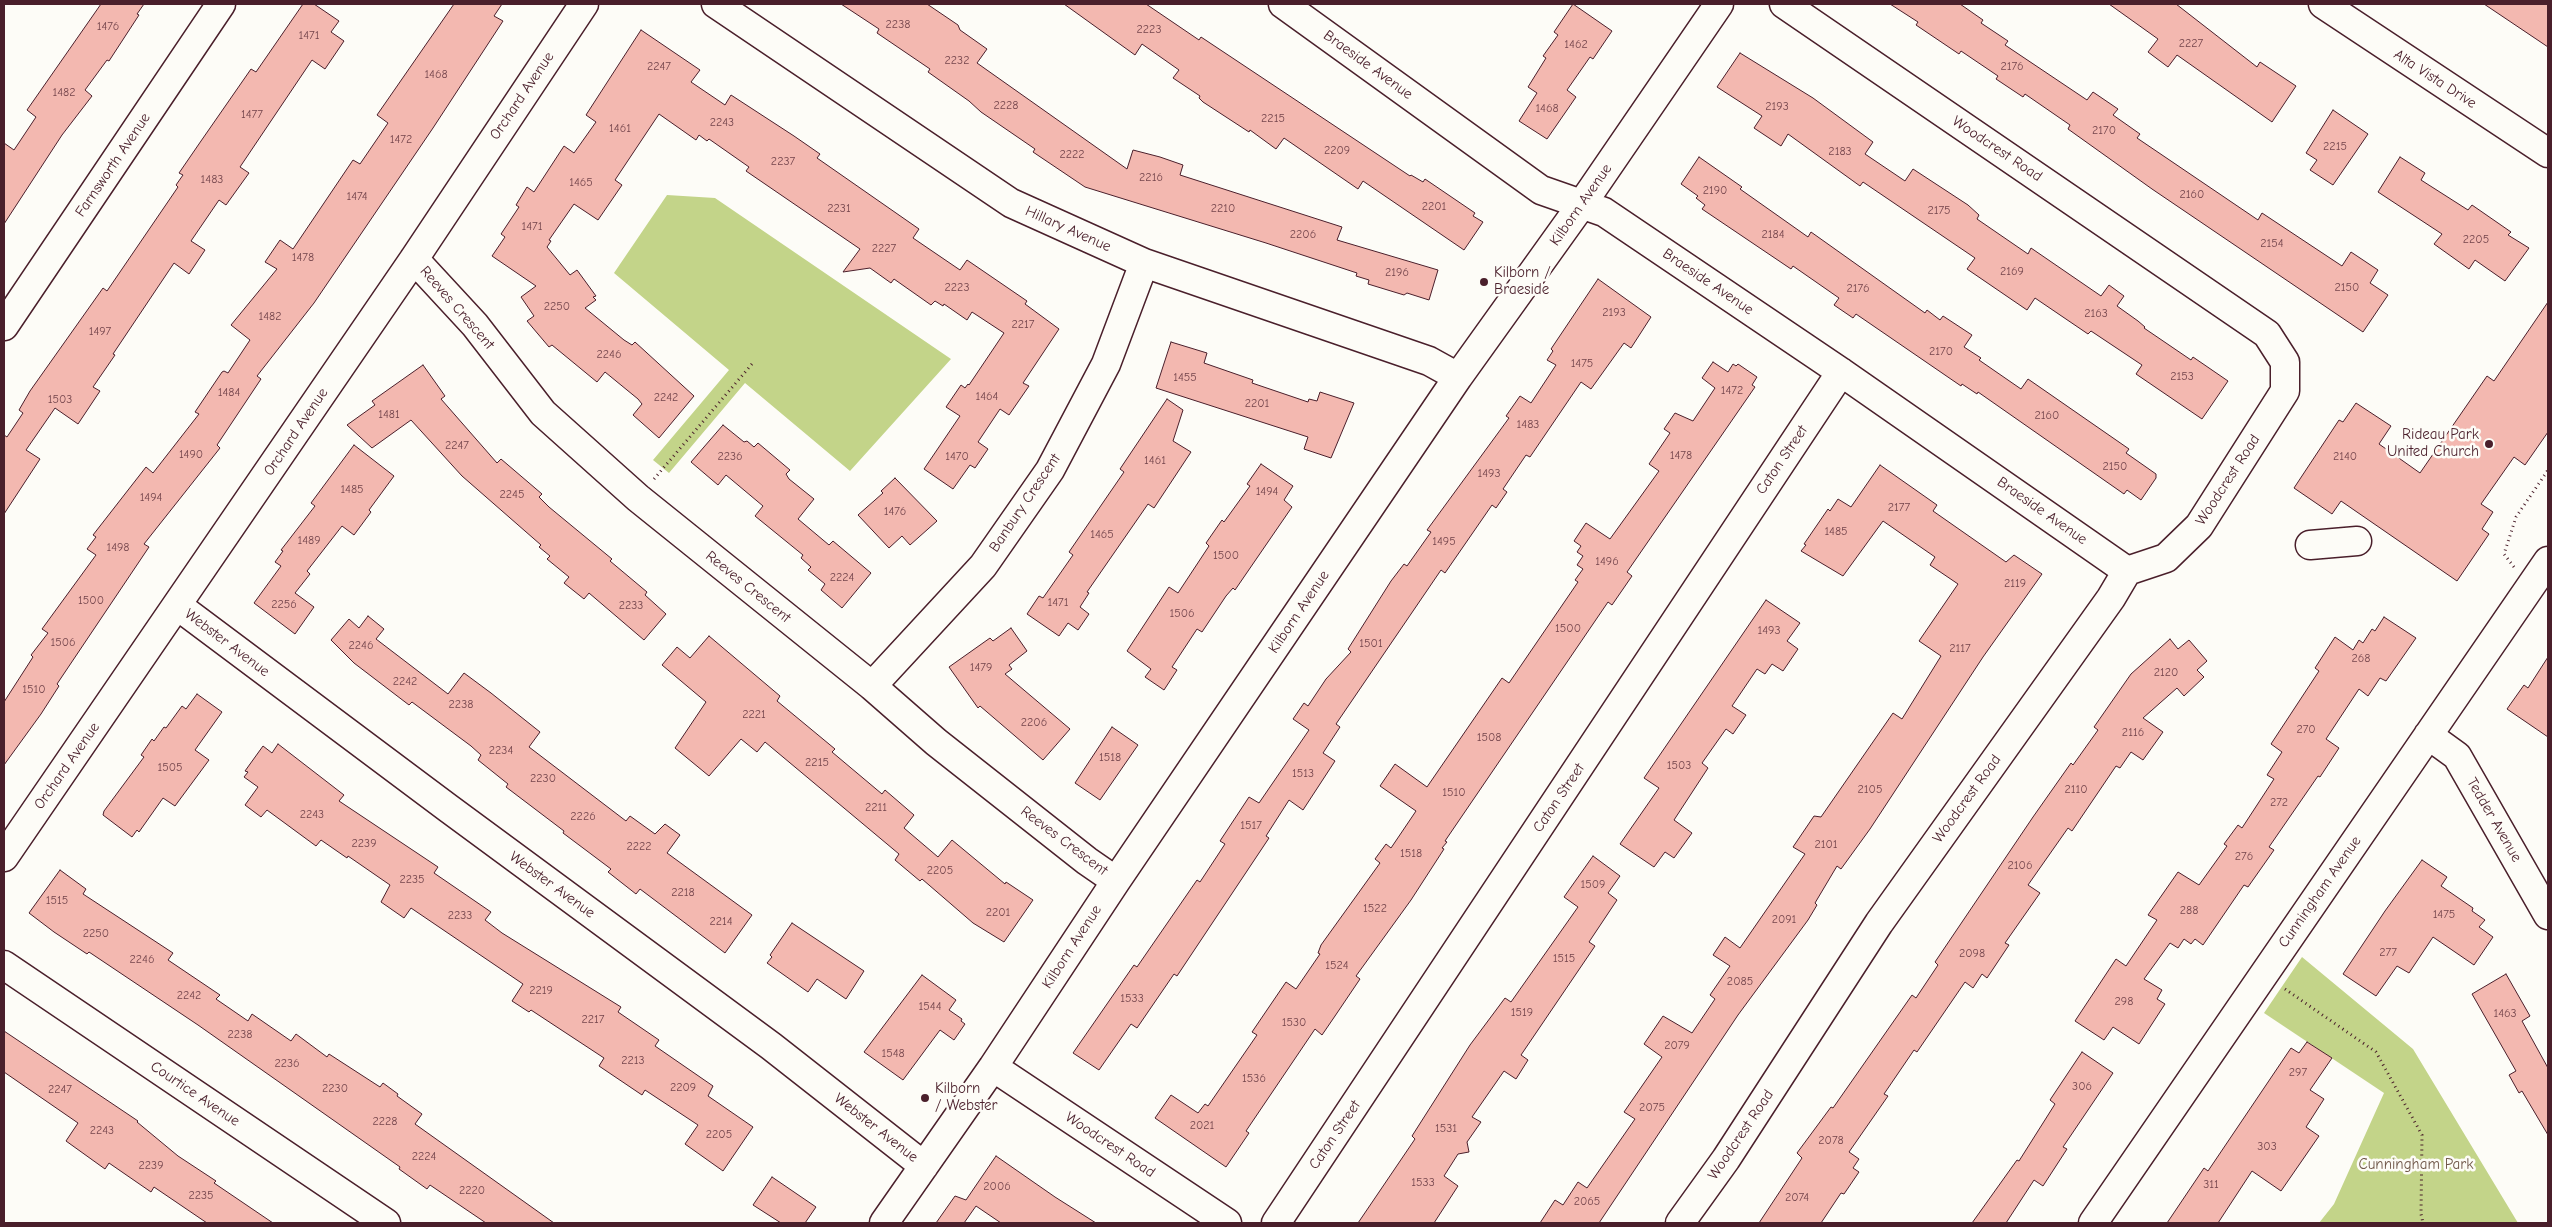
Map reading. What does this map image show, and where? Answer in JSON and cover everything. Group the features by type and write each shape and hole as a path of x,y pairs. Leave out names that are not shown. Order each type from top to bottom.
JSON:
{"street":[{"name":"Farnsworth Avenue","path":"4,326 221,4"},
{"name":"Orchard Avenue","path":"4,857 178,606 414,259 584,4"},
{"name":"Hillary Avenue","path":"716,4 1011,203 1144,263 1429,361 1458,377"},
{"name":"Braeside Avenue","path":"1283,4 1541,190 1610,216 1841,372 2128,571"},
{"name":"Kilborn Avenue","path":"884,1223 992,1067 1458,377 1582,204 1719,4"},
{"name":"Woodcrest Road","path":"1680,1223 1726,1159 1879,923 2111,598 2128,571 2166,558 2199,526 2285,391 2285,362 2267,334 1784,4"},
{"name":"Alta Vista Drive","path":"2323,4 2548,153"},
{"name":"Reeves Crescent","path":"414,259 475,325 543,413 638,498 872,686 936,742 1087,861 1116,881"},
{"name":"Banbury Crescent","path":"872,686 983,566 1050,470 1106,364 1144,263"},
{"name":"Caton Street","path":"1276,1223 1841,372"},
{"path":"2310,545 2357,541"},
{"name":"Cunningham Avenue","path":"2093,1223 2548,561"},
{"name":"Webster Avenue","path":"178,606 771,1046 924,1166"},
{"name":"Tedder Avenue","path":"2428,735 2457,756 2548,915"},
{"name":"Courtice Avenue","path":"4,965 386,1223"},
{"name":"Woodcrest Road","path":"992,1067 1227,1223"}],"path":[{"path":"638,498 752,364"},
{"path":"2530,588 2504,554 2516,517 2548,470"},
{"path":"2263,974 2376,1052 2422,1135 2421,1214 2423,1223"}],"green space":[{"path":"667,195 715,198 951,359 850,471 745,383 669,473 653,460 729,370 614,273"},
{"name":"Cunningham Park","path":"2302,957 2413,1049 2518,1223 2319,1223 2334,1204 2384,1093 2264,1013"}],"building":[{"path":"101,4 144,4 109,61 107,60 85,90 92,96 62,135 4,224 4,143 14,150 36,117 27,110"},
{"path":"303,4 314,4 339,21 331,32 344,41 325,69 312,60 240,167 249,173 226,205 219,200 191,241 205,250 189,274 174,263 93,387 100,391 78,424 55,408 26,450 40,459 4,514 4,435 7,437 23,413 19,410 30,391 103,288 107,291 178,187 176,185 183,175 179,173 201,141 251,69 256,72"},
{"path":"454,4 502,4 494,16 503,21 314,303 257,376 261,379 217,445 220,448 144,544 149,547 57,684 59,686 41,714 4,765 4,702 33,657 31,655 48,633 42,629 96,555 87,549 96,537 93,535 146,467 153,473 199,414 195,412 222,372 228,373 250,340 231,325 277,269 265,262 280,240 293,249 353,160 360,164 388,123 377,115"},
{"path":"841,4 927,4 958,25 960,30 987,49 977,63 1127,169 1133,150 1160,157 1183,165 1180,175 1342,227 1337,240 1438,270 1429,300 1407,293 1404,295 1368,284 1369,280 1356,276 1357,273 1085,187 1033,152 1035,149 981,112 969,101 928,72 930,69 877,33 879,29"},
{"path":"1064,4 1146,4 1199,40 1201,37 1410,176 1423,182 1425,179 1475,213 1473,216 1483,222 1464,250 1363,181 1358,189 1284,138 1276,149 1250,130 1249,132 1203,102 1199,98 1200,96 1173,78 1179,70 1142,44 1135,55"},
{"path":"1573,4 1612,31 1593,59 1590,57 1567,90 1576,97 1547,139 1519,121 1537,93 1528,87 1546,58 1543,56 1558,35 1554,32"},
{"path":"1890,4 1960,4 1983,20 1981,23 2008,41 2005,45 2087,100 2093,92 2118,109 2113,115 2140,134 2137,138 2258,220 2262,213 2342,266 2351,252 2378,270 2370,283 2388,295 2363,332 2152,189 2068,129 2070,125 2025,94 2023,97 1996,79 1998,76 1961,51 1959,54 1916,25 1918,22"},
{"path":"2109,4 2176,4 2257,67 2260,62 2296,86 2272,122 2177,55 2168,67 2148,52 2158,39"},
{"path":"2484,4 2548,4 2548,47"},
{"path":"641,30 700,70 691,82 725,105 731,95 794,136 820,154 817,158 919,229 913,238 960,270 967,260 1027,301 1025,304 1059,329 1023,383 1029,386 1009,415 1000,409 978,442 988,449 975,468 970,465 953,489 924,469 960,416 946,407 961,385 965,388 969,385 1004,333 972,312 967,320 944,304 943,306 935,301 931,305 894,279 891,283 870,268 843,272 860,249 746,171 749,167 709,139 707,141 699,135 696,140 659,114 615,180 622,185 598,220 574,204 549,240 551,241 547,247 570,275 577,270 596,296 593,297 596,300 585,308 624,340 632,345 635,342 694,396 659,438 633,415 642,404 638,399 605,372 597,382 552,345 549,347 527,321 534,316 521,297 536,286 492,256 505,237 501,234 519,207 516,205 527,187 534,192 564,146 574,153 596,122 586,115"},
{"path":"1740,53 1813,98 1873,142 1865,154 1905,181 1913,169 1968,205 1979,215 1977,219 2028,254 2031,248 2101,296 2109,285 2124,296 2117,306 2138,321 2144,328 2191,360 2193,357 2228,381 2202,419 2136,374 2142,365 2091,331 2088,334 2035,298 2027,310 1967,269 1975,258 1863,182 1860,186 1788,134 1781,146 1754,128 1762,116 1717,87"},
{"path":"2333,110 2368,134 2333,185 2310,170 2317,160 2306,153"},
{"path":"1699,157 1742,187 1740,189 1808,237 1811,232 1925,313 1927,310 1940,320 1943,316 1972,335 1964,347 1981,358 1979,360 2021,389 2028,379 2129,449 2126,453 2156,474 2156,478 2141,500 2127,490 2124,494 1978,392 1977,394 1962,384 1961,386 1856,314 1853,318 1834,305 1839,298 1793,266 1791,269 1702,209 1705,205 1696,198 1698,196 1681,184"},
{"path":"2400,157 2425,173 2421,180 2468,210 2472,205 2511,232 2508,235 2529,248 2505,281 2475,260 2469,269 2434,244 2442,234 2378,192"},
{"path":"1598,279 1651,317 1631,348 1624,343 1591,389 1581,382 1530,457 1526,455 1503,489 1507,492 1496,508 1492,505 1445,573 1441,570 1336,724 1340,727 1323,753 1335,761 1303,810 1289,800 1266,836 1269,838 1177,976 1174,974 1137,1028 1131,1024 1099,1070 1073,1053 1134,965 1137,967 1197,880 1200,882 1225,844 1220,841 1249,797 1259,803 1309,730 1293,719 1304,703 1308,706 1326,679 1351,652 1348,649 1391,581 1404,564 1407,566 1431,532 1427,530 1509,418 1506,416 1520,396 1531,403 1556,365 1547,360 1553,351 1551,349"},
{"name":"Rideau Park United Church","path":"2548,302 2548,432 2525,465 2514,457 2481,504 2493,512 2482,529 2489,534 2457,581 2341,501 2332,514 2294,488 2339,420 2343,422 2356,403 2391,426 2379,444 2420,473 2487,376 2494,381"},
{"path":"1171,342 1207,353 1204,363 1253,380 1252,383 1308,402 1309,399 1317,401 1320,392 1354,403 1331,458 1304,449 1308,437 1156,388"},
{"path":"1713,362 1728,372 1733,364 1736,366 1738,364 1757,377 1752,385 1755,387 1627,572 1632,576 1612,605 1608,602 1445,841 1447,842 1442,848 1444,849 1411,900 1356,976 1360,979 1335,1016 1322,1035 1315,1029 1246,1131 1249,1133 1226,1167 1155,1118 1171,1095 1198,1113 1205,1104 1208,1106 1257,1035 1252,1032 1286,982 1296,989 1320,954 1318,953 1321,945 1380,863 1375,859 1386,844 1391,848 1416,811 1380,786 1395,764 1427,787 1502,678 1509,683 1578,582 1575,580 1583,569 1577,565 1583,556 1577,552 1581,546 1574,541 1586,523 1610,539 1659,471 1649,464 1670,433 1664,429 1675,413 1693,421 1715,388 1702,378"},
{"path":"423,365 445,396 441,399 497,463 501,459 542,494 539,497 549,507 612,559 610,561 647,592 645,595 666,614 644,640 589,593 584,599 564,583 569,577 547,559 550,556 539,547 541,545 462,476 411,420 372,448 347,425 375,405 372,401"},
{"path":"1167,399 1183,410 1173,441 1191,452 1154,508 1148,504 1087,592 1089,593 1080,607 1089,614 1078,630 1068,623 1059,636 1027,614 1039,596 1043,598 1073,555 1069,552 1124,472 1120,469"},
{"path":"723,425 744,442 747,441 754,447 758,443 790,470 786,474 789,479 814,499 798,519 829,545 833,541 871,573 842,608 821,590 825,584 808,570 811,567 801,558 803,555 755,516 763,506 726,475 718,485 691,462"},
{"path":"354,445 394,476 369,510 371,512 354,535 342,526 307,571 310,574 295,593 314,607 295,634 254,603 281,566 275,562 283,551 281,550 315,506 311,503"},
{"path":"1261,464 1293,486 1284,500 1292,507 1235,590 1233,588 1226,596 1202,632 1197,629 1172,667 1177,670 1164,690 1145,677 1151,669 1127,651 1169,587 1178,593 1209,546 1206,543 1250,486 1247,484"},
{"path":"1880,465 1937,505 1933,511 2006,562 2014,555 2042,574 1983,657 1870,829 1841,869 1837,866 1815,903 1817,905 1808,920 1738,1015 1599,1223 1540,1223 1555,1200 1563,1205 1578,1182 1587,1188 1635,1119 1624,1112 1662,1057 1644,1044 1663,1016 1692,1033 1715,999 1710,995 1730,966 1713,955 1725,937 1740,948 1805,854 1793,847 1814,816 1821,817 1893,713 1902,719 1941,656 1919,641 1958,584 1930,565 1935,557 1883,521 1843,576 1801,551 1828,509 1830,511 1838,499 1851,507"},
{"path":"895,478 937,521 910,545 902,536 889,548 858,515 883,493 881,491"},
{"path":"1766,600 1800,623 1787,641 1798,649 1783,671 1772,664 1765,674 1757,669 1732,706 1746,715 1733,734 1726,729 1702,763 1708,768 1674,820 1692,833 1674,858 1665,852 1654,867 1620,844 1659,788 1644,778"},
{"path":"368,616 384,629 376,639 448,694 464,673 491,693 540,732 529,747 626,821 630,816 655,834 665,824 680,835 667,853 752,915 725,953 640,889 636,894 608,872 611,869 506,787 508,784 478,760 481,755 471,746 412,702 409,705 354,663 331,640 349,619 359,628"},
{"path":"2384,617 2416,638 2386,681 2380,678 2368,696 2359,689 2326,739 2339,748 2269,847 2274,850 2248,887 2244,885 2203,945 2195,939 2191,944 2184,939 2178,948 2170,943 2144,979 2162,990 2157,999 2165,1004 2139,1044 2113,1027 2104,1040 2075,1021 2116,959 2126,966 2157,920 2148,915 2178,872 2199,885 2227,846 2224,844 2238,825 2242,828 2274,779 2267,775 2282,752 2271,744 2319,671 2315,668 2335,637 2353,650 2359,640 2363,643 2372,629 2375,631"},
{"path":"1011,628 1027,651 1009,665 1012,669 1005,674 1070,729 1043,760 980,706 978,708 949,667 990,638 993,641"},
{"path":"709,636 780,696 777,701 835,749 832,752 882,794 885,790 914,815 904,828 938,857 952,840 1005,884 1006,882 1033,900 1004,942 973,923 922,879 920,881 895,860 899,854 765,742 757,752 741,739 709,776 675,748 706,702 662,665 677,647 690,658"},
{"path":"2170,639 2178,649 2189,640 2207,661 2197,670 2204,677 2184,696 2177,688 2143,718 2163,732 2143,760 2131,752 2120,768 2116,766 2072,831 2068,828 2028,885 2040,893 2005,943 2009,945 1987,978 1982,974 1973,988 1965,982 1917,1052 1914,1050 1884,1094 1888,1096 1849,1152 1859,1159 1853,1168 1859,1172 1844,1194 1841,1193 1821,1223 1759,1223 1802,1158 1797,1153 1831,1107 1833,1108 1912,995 1916,998 1938,965 1935,962 2033,817 2071,763 2073,765 2098,730 2094,727 2131,674"},
{"path":"2548,657 2548,737 2507,709 2524,685 2528,688"},
{"path":"197,694 222,712 195,750 209,760 175,806 163,798 139,832 137,830 132,837 103,815 104,811 144,757 141,755 152,739 154,741 164,727 166,728 182,706 186,709"},
{"path":"1112,727 1138,745 1100,800 1075,783"},
{"path":"278,744 344,795 339,801 438,867 434,873 491,912 485,920 502,933 621,1007 618,1012 659,1040 655,1046 713,1086 708,1096 753,1127 723,1171 685,1144 698,1125 645,1090 642,1095 599,1066 604,1058 531,1010 529,1012 512,1001 523,984 411,908 404,918 381,902 390,885 348,856 347,858 321,840 316,846 267,810 261,817 245,805 258,787 244,777 248,772 245,771 263,746 272,753"},
{"path":"1593,856 1620,876 1608,893 1617,900 1589,942 1595,946 1521,1055 1528,1060 1516,1079 1504,1071 1472,1117 1481,1122 1467,1142 1469,1152 1458,1154 1444,1176 1458,1186 1434,1223 1358,1223 1415,1139 1412,1136 1470,1045 1505,998 1511,1002 1578,907 1564,897"},
{"path":"2422,860 2447,877 2441,886 2473,908 2472,911 2485,920 2479,927 2493,937 2474,965 2433,937 2409,973 2397,966 2376,996 2343,974"},
{"path":"60,870 86,889 83,894 173,953 168,960 220,995 216,999 248,1021 252,1014 291,1041 296,1034 327,1057 329,1054 380,1087 383,1083 422,1114 415,1124 554,1223 486,1223 430,1185 427,1189 399,1169 400,1167 198,1025 89,952 87,954 54,932 29,913"},
{"path":"792,923 864,971 846,999 817,979 808,992 767,963 772,957 770,955"},
{"path":"2506,974 2530,1016 2522,1021 2548,1068 2548,1135 2522,1091 2519,1093 2509,1075 2516,1071 2472,994"},
{"path":"922,975 956,1000 949,1010 962,1019 961,1021 965,1024 954,1040 940,1030 903,1080 864,1052"},
{"path":"4,1031 138,1121 178,1156 273,1223 207,1223 154,1187 151,1192 109,1163 105,1169 66,1141 78,1123 4,1072"},
{"path":"2307,1042 2332,1058 2310,1090 2324,1099 2306,1127 2319,1136 2281,1191 2252,1171 2218,1223 2167,1223 2204,1168 2208,1171 2291,1048 2299,1053"},
{"path":"2082,1052 2113,1073 2063,1147 2067,1149 2043,1186 2034,1180 2006,1223 1972,1223 2017,1160 2019,1161 2055,1104 2050,1100"},
{"path":"996,1156 1096,1223 1001,1223 976,1206 964,1223 936,1223 955,1196 966,1200"},
{"path":"772,1177 816,1207 805,1223 781,1223 753,1205"}],"place":[{"name":"Kilborn / Braeside","path":"1484,282"},
{"name":"Rideau Park United Church","path":"2489,444"},
{"name":"Kilborn / Webster","path":"925,1098"}]}
